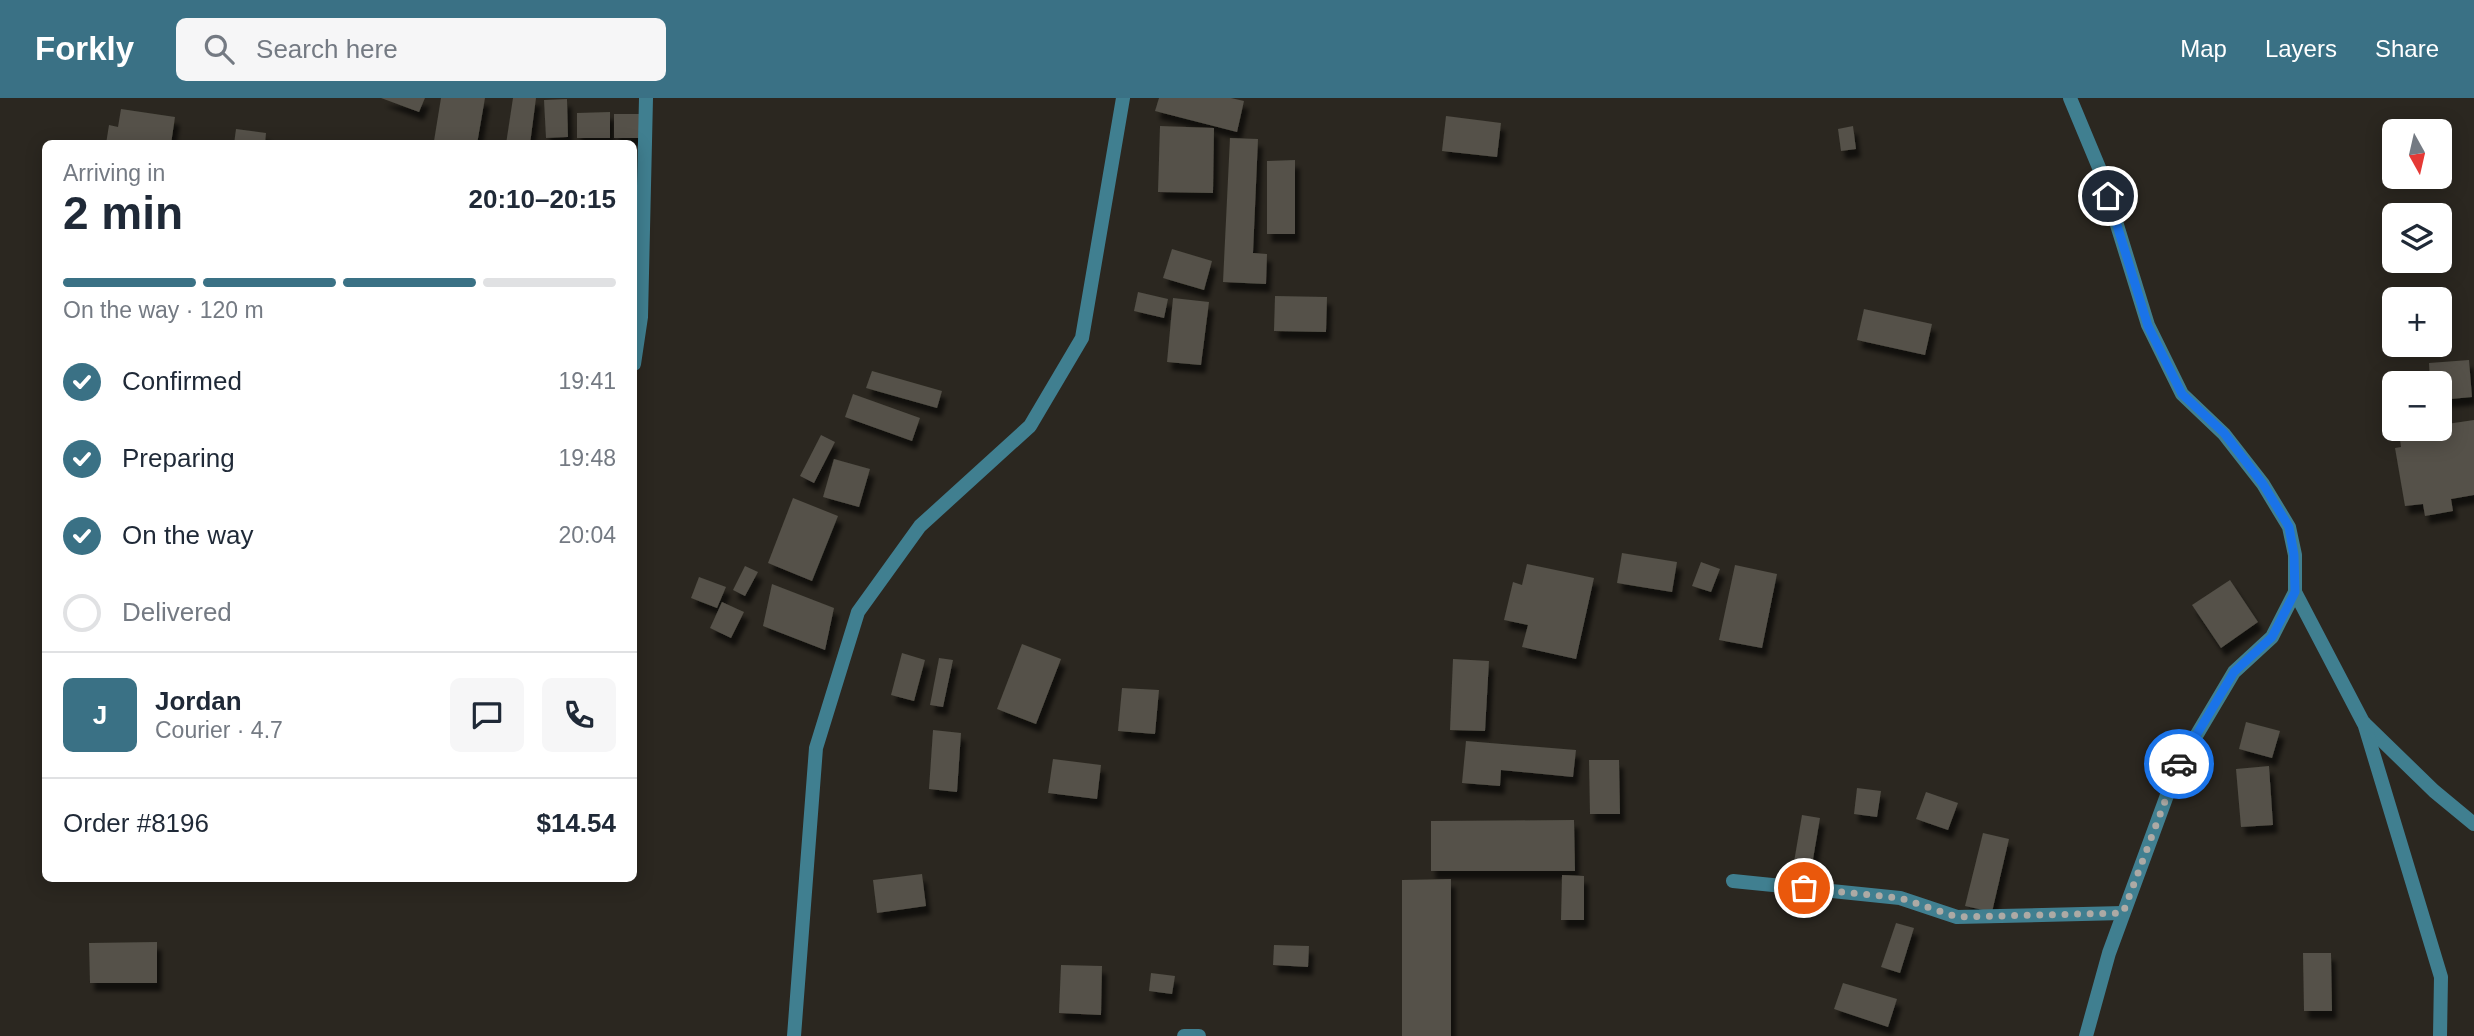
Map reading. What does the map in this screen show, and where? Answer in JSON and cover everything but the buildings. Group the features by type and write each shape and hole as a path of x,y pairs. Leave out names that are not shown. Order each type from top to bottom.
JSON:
{"street":[{"path":"637,344 641,317 646,98"},
{"path":"794,1036 816,748 858,612 920,526 1030,426 1082,338 1123,98"},
{"path":"2070,98 2100,170 2148,326 2182,394 2224,433 2263,484 2289,527 2294,555 2295,592 2363,722 2441,977 2440,1036"},
{"path":"2086,1036 2109,953 2177,768 2234,672 2272,637 2295,592"},
{"path":"2363,722 2434,791 2474,824"},
{"path":"1733,881 1900,898 1957,917 2123,913"},
{"path":"1184,1036 1199,1036"}],"way so far":[{"path":"1804,888 1900,898 1957,917 2123,913 2179,764"}],"route":[{"path":"2108,196 2148,326 2182,394 2224,433 2263,484 2289,527 2294,555 2295,592 2272,637 2234,672 2179,764"}]}
